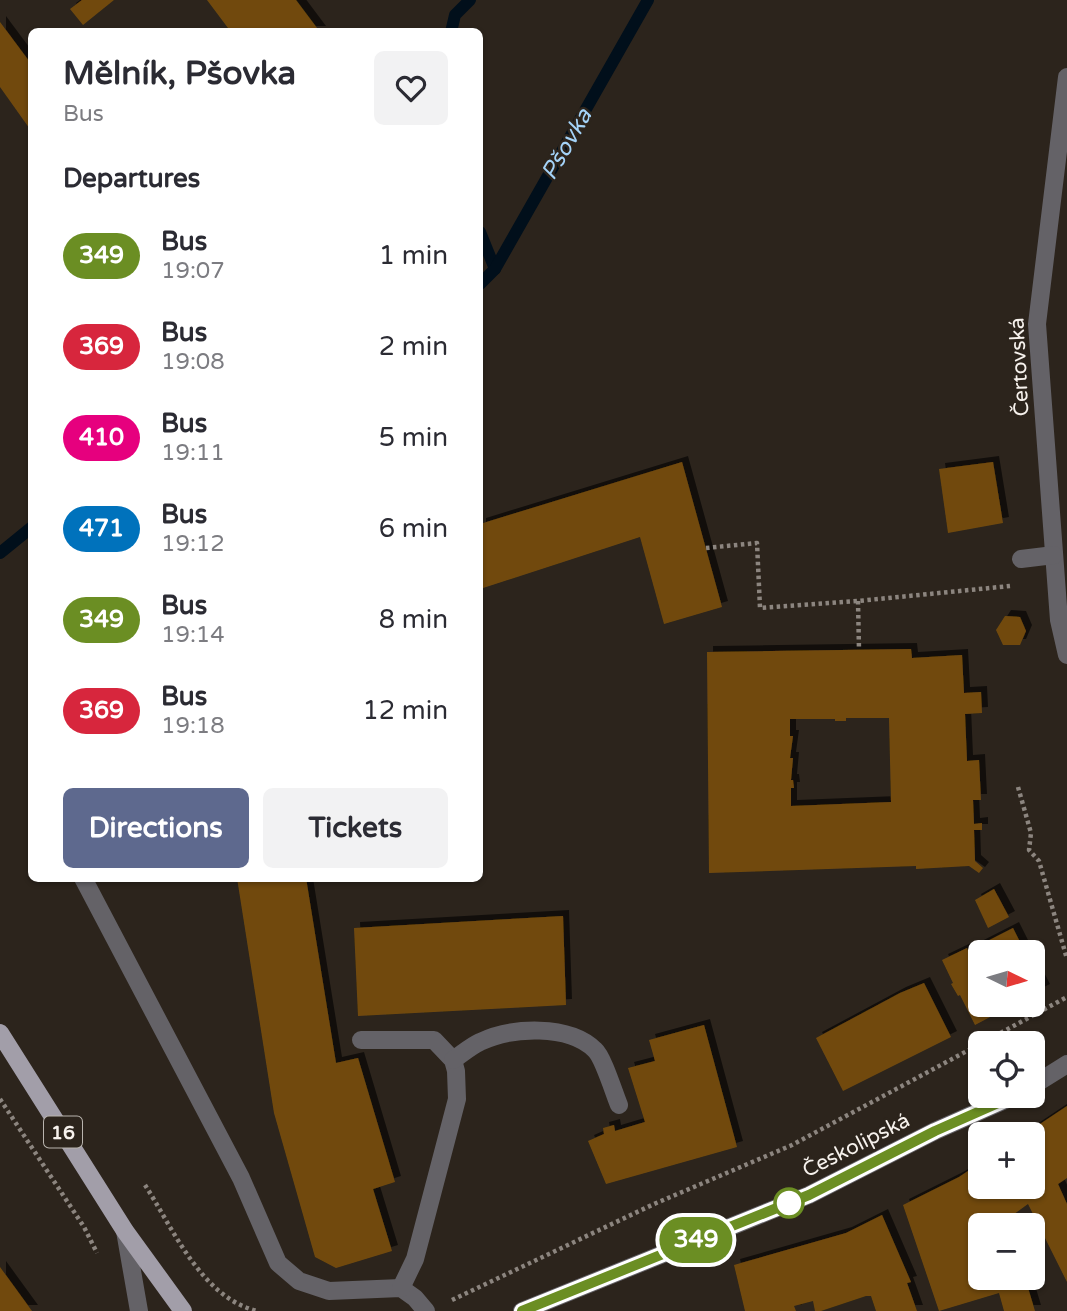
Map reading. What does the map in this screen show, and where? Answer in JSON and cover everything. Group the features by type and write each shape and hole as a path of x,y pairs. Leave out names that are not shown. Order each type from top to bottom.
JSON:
{"main road":[{"name":"16","path":"0,1033 125,1231 183,1311"}],"street":[{"name":"Čertovská","path":"1067,77 1037,324 1059,620 1067,655"},
{"path":"1021,559 1054,555"},
{"path":"85,882 241,1178 278,1263 299,1281 329,1291 401,1288 434,1308"},
{"path":"453,1060 480,1042 503,1034 544,1030 574,1035 597,1051 619,1105"},
{"path":"361,1040 434,1040 453,1060 456,1071 457,1100 415,1259 401,1288"},
{"path":"1045,1078 1067,1064"},
{"name":"Českolipská","path":"522,1311 809,1195 935,1131 987,1108"},
{"path":"125,1231 139,1311"}],"path":[{"path":"706,548 757,543 760,608 1024,585 1021,559"},
{"path":"858,601 859,650"},
{"path":"1018,787 1031,833 1029,850 1039,861 1067,959"},
{"path":"1005,1031 1067,997"},
{"path":"434,1308 654,1204 792,1145 968,1051"},
{"path":"0,1099 84,1227"},
{"path":"145,1185 194,1263 218,1290 240,1307 257,1311"}],"building":[{"path":"82,0 114,0 83,25 70,9"},
{"path":"207,0 296,0 317,28 228,28"},
{"path":"0,22 28,60 28,126 0,87"},
{"path":"682,462 722,607 664,624 640,537 483,588 483,523"},
{"path":"993,462 1003,523 948,533 939,469"},
{"path":"1005,616 1020,617 1026,631 1020,645 1003,645 996,630"},
{"path":"911,649 912,658 962,655 964,693 981,692 982,713 965,714 967,761 979,760 981,800 973,800 974,824 982,823 982,830 974,830 975,861 983,868 979,873 969,866 916,869 916,866 709,873 707,652","holes":["846,718 889,718 891,802 791,806 791,788 794,788 791,780 793,736 790,736 790,719 846,721"]},
{"path":"238,882 307,882 336,1063 358,1058 395,1182 373,1189 392,1251 336,1268 315,1257 274,1113"},
{"path":"994,889 1009,917 988,928 975,900"},
{"path":"563,916 566,1005 358,1016 354,928"},
{"path":"1013,928 1019,940 990,940"},
{"path":"967,948 968,1011 951,984 953,983 942,960"},
{"path":"924,983 951,1037 843,1091 816,1038"},
{"path":"971,1017 990,1017 975,1025"},
{"path":"704,1025 737,1147 606,1184 588,1141 604,1134 603,1128 614,1125 615,1131 645,1122 628,1068 655,1061 649,1040"},
{"path":"1067,1106 1067,1178 1058,1184 1067,1204 1067,1282 1045,1238 1045,1213 1032,1213 1028,1204 1016,1213 968,1213 968,1290 1029,1290 1035,1311 1004,1311 999,1293 939,1311 903,1205 968,1171 968,1199 1045,1199 1043,1122"},
{"path":"882,1215 911,1282 907,1283 917,1311 876,1311 871,1296 866,1296 821,1311 815,1311 813,1301 794,1306 796,1311 745,1311 734,1265 846,1233"},
{"path":"0,1267 32,1311 0,1311"}],"waterway":[{"path":"452,28 455,15 470,0"},
{"name":"Pšovka","path":"483,281 495,269 648,0"},
{"path":"483,239 495,269"},
{"name":"Pšovka","path":"0,553 28,530"}],"bus line":[{"name":"349","path":"522,1311 809,1195 935,1131 987,1108"}]}
